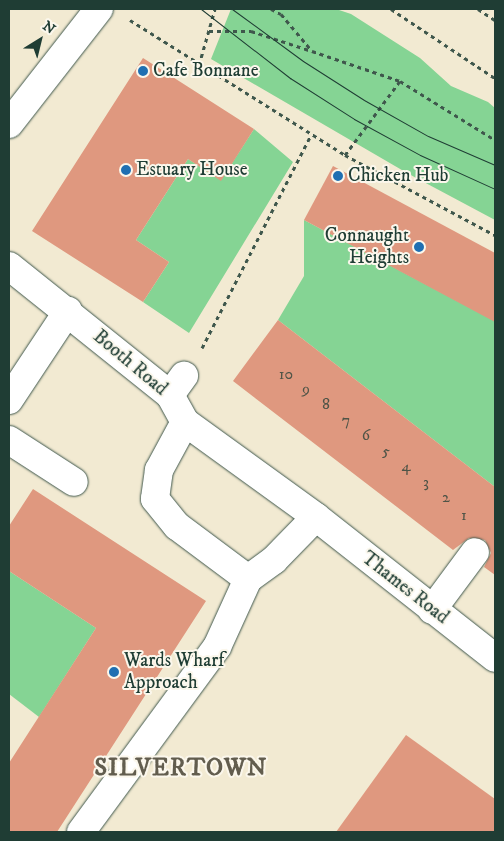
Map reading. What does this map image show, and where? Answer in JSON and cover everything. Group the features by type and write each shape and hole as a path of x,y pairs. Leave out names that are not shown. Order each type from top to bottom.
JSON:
{"street":[{"path":"9,124 99,9"},
{"name":"Booth Road","path":"9,266 68,311 177,385 185,422 316,517"},
{"path":"9,400 68,311"},
{"path":"185,422 158,470 154,499 177,526 248,578"},
{"path":"9,440 74,482"},
{"path":"81,832 217,647 248,578 274,560 316,517"},
{"name":"Thames Road","path":"316,517 495,658"},
{"path":"432,610 475,552"}],"path":[{"path":"200,65 215,9"},
{"path":"271,9 281,14 312,51"},
{"path":"391,9 495,78"},
{"path":"478,9 495,20"},
{"path":"128,19 344,155 495,235"},
{"path":"209,31 251,31 400,81 495,140"},
{"path":"344,155 400,81"},
{"path":"177,385 203,347 311,135"}],"green space":[{"path":"231,9 336,9 351,14 420,58 451,86 488,102 495,108 495,220 407,173 211,59"},
{"path":"254,129 293,162 189,333 143,302 169,262 136,240 188,159 221,180"},
{"path":"304,220 495,321 495,487 278,320 304,276"},
{"path":"9,571 96,628 39,717 9,694"}],"building":[{"name":"Estuary House","path":"143,58 254,129 221,181 188,159 136,240 169,262 143,302 32,231"},
{"name":"Connaught Heights","path":"333,166 495,253 495,322 304,220"},
{"path":"278,320 495,487 495,575 484,567 491,553 485,540 469,538 453,550 233,381"},
{"name":"Wards Wharf Approach","path":"33,489 206,601 57,832 9,832 9,763 96,628 9,571 9,526"},
{"path":"406,735 495,799 495,832 336,832"}],"tram line":[{"path":"201,9 290,78 354,119 420,155 495,189"},
{"path":"232,9 303,61 364,100 428,136 495,165"}],"place":[{"name":"Cafe Bonnane","path":"143,71"},
{"name":"Estuary House","path":"126,170"},
{"name":"Chicken Hub","path":"338,176"},
{"name":"Connaught Heights","path":"419,247"},
{"name":"Wards Wharf Approach","path":"114,672"}],"district":[{"name":"SILVERTOWN","path":"181,769"}]}
